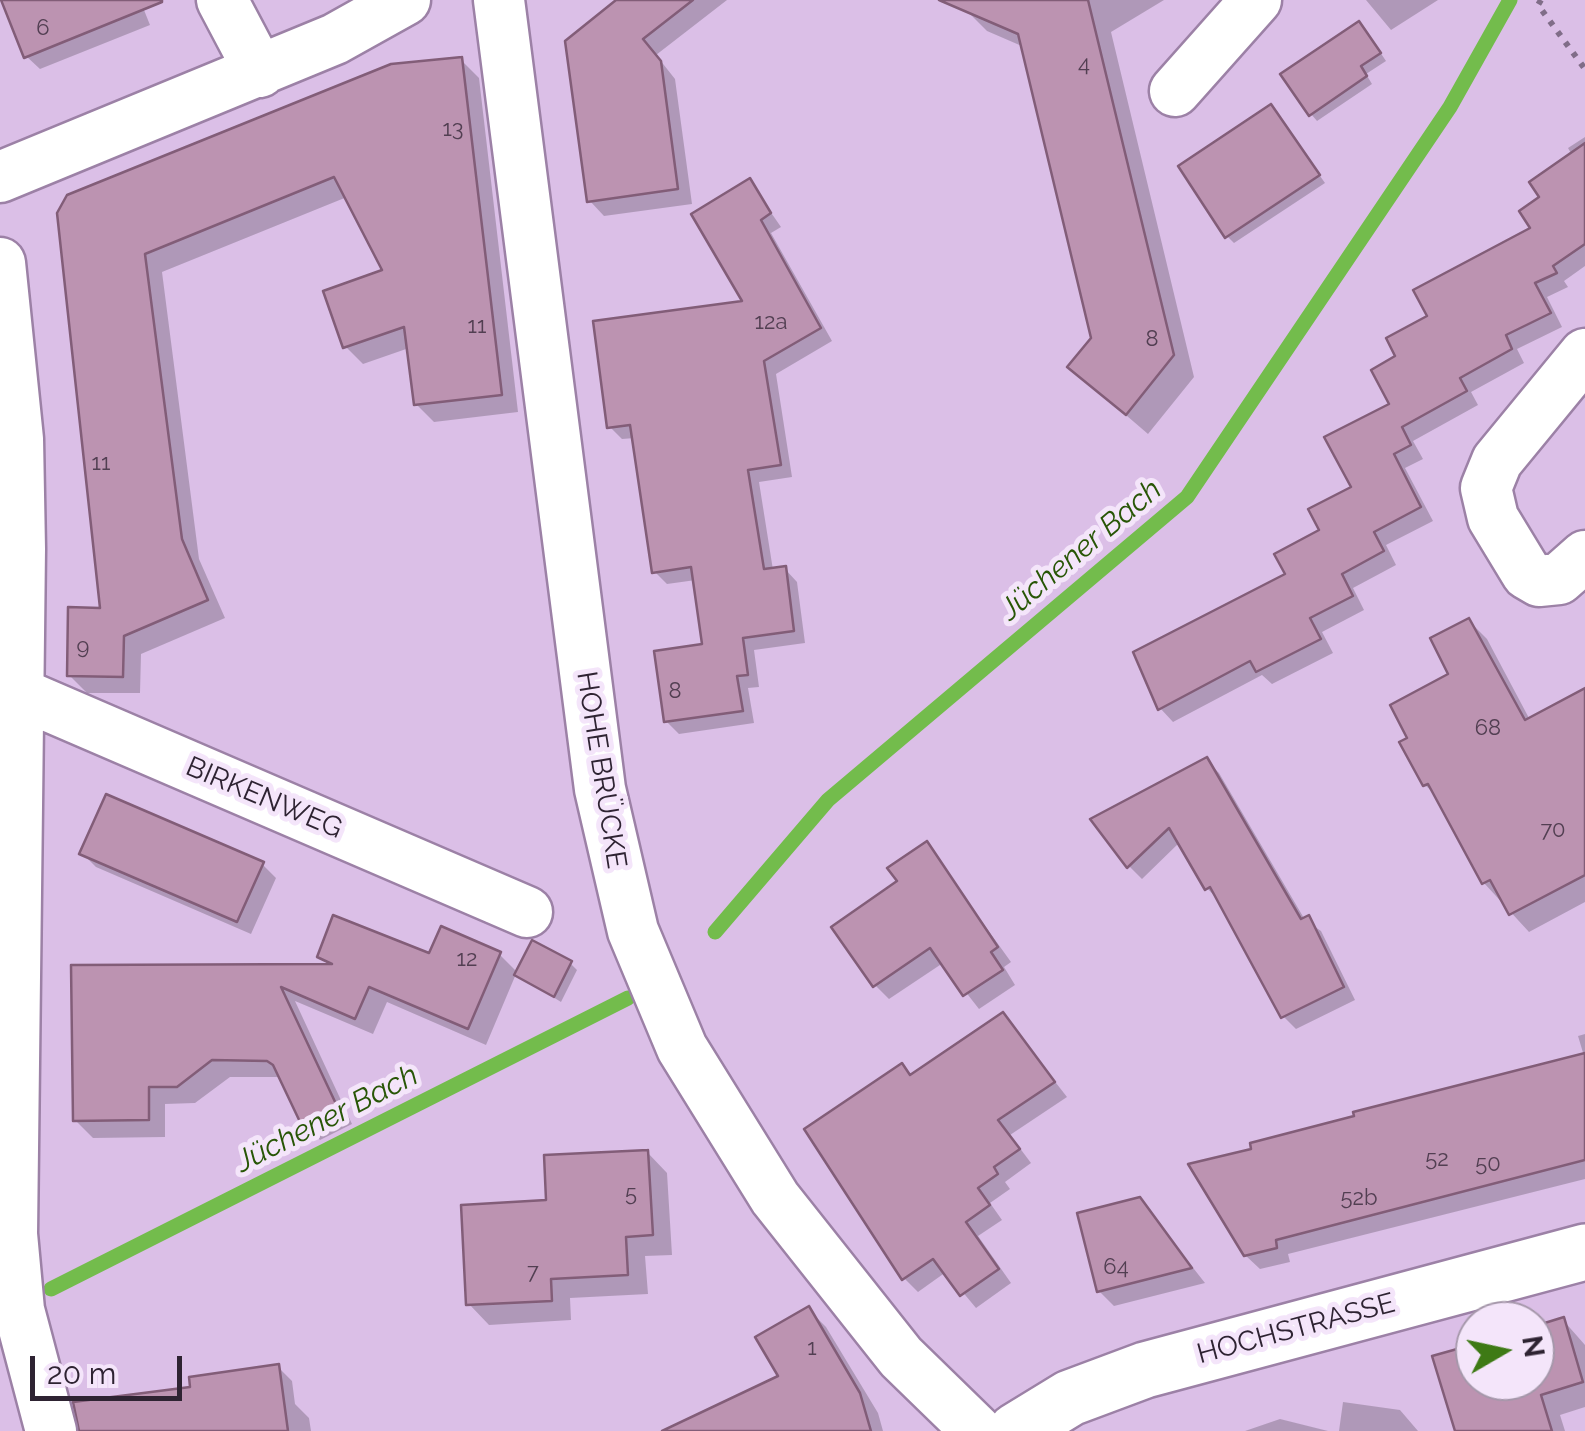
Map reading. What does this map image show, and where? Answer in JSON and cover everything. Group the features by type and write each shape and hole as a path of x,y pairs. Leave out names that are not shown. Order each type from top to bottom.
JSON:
{"street":[{"path":"222,0 260,72"},
{"path":"0,177 335,40 405,0"},
{"name":"HOHE BRÜCKE","path":"499,0 600,788 633,931 682,1048 775,1198 890,1345 977,1431"},
{"path":"1176,91 1256,0"},
{"path":"0,262 18,439 9,689 12,1234 19,1310 51,1431"},
{"path":"1585,354 1497,461 1486,488 1493,518 1527,574 1539,581 1559,578 1585,556"},
{"name":"BIRKENWEG","path":"9,689 527,912"},
{"name":"HOCHSTRASSE","path":"1016,1431 1070,1398 1146,1370 1585,1252"}],"path":[{"path":"1541,0 1538,5 1585,68"}],"building":[{"path":"1,0 162,0 162,2 24,58"},
{"path":"616,0 693,0 643,39 661,61 678,189 587,202 565,41"},
{"path":"939,0 1088,0 1174,355 1126,415 1067,367 1091,338 1018,34"},
{"path":"1359,21 1381,53 1361,66 1367,76 1309,116 1280,74"},
{"path":"462,57 502,395 414,405 404,327 343,348 323,291 382,270 334,177 145,254 182,539 208,600 124,636 123,677 67,676 68,607 100,608 57,213 67,195 391,64"},
{"path":"1271,104 1320,175 1225,238 1178,166"},
{"path":"1585,143 1585,244 1553,266 1557,273 1535,283 1551,313 1506,335 1512,349 1460,378 1467,391 1402,427 1411,445 1394,454 1421,507 1374,532 1384,551 1342,574 1353,596 1310,618 1321,639 1256,672 1250,661 1158,710 1133,652 1285,574 1274,554 1319,530 1308,509 1351,487 1324,437 1389,404 1371,370 1395,356 1386,338 1427,316 1413,290 1530,228 1519,211 1539,197 1529,182"},
{"path":"750,178 771,213 761,220 821,328 764,361 781,465 748,470 764,569 786,566 794,631 743,638 748,675 737,676 743,711 664,722 654,651 702,644 691,567 652,573 630,425 607,428 593,321 742,301 691,214"},
{"path":"1469,618 1525,720 1585,688 1585,875 1509,915 1490,880 1482,884 1428,784 1423,786 1399,742 1407,738 1390,705 1448,674 1430,638"},
{"path":"1207,757 1301,919 1309,915 1344,987 1281,1018 1210,887 1205,890 1169,828 1127,868 1090,819"},
{"path":"106,794 264,862 237,922 79,854"},
{"path":"927,841 998,947 991,952 1003,970 963,996 930,948 873,987 831,927 897,881 887,868"},
{"path":"333,915 429,953 441,926 501,952 468,1029 369,987 355,1019 281,987 337,1106 301,1124 273,1065 267,1061 212,1060 177,1087 149,1087 149,1120 73,1121 71,965 332,964 317,957"},
{"path":"532,940 572,961 554,997 514,975"},
{"path":"1003,1012 1055,1082 998,1120 1020,1149 994,1167 998,1174 978,1188 990,1205 966,1222 999,1269 960,1296 933,1259 902,1280 804,1129 902,1063 910,1075"},
{"path":"1585,1053 1585,1160 1276,1240 1277,1248 1244,1256 1188,1164 1251,1149 1250,1143 1354,1116 1353,1112"},
{"path":"648,1150 653,1235 626,1237 628,1275 551,1279 552,1301 466,1305 461,1205 546,1200 544,1155"},
{"path":"1140,1197 1192,1268 1097,1292 1077,1213"},
{"path":"809,1306 860,1393 871,1431 662,1431 778,1376 755,1337"},
{"path":"1564,1317 1583,1382 1555,1391 1555,1320"},
{"path":"1455,1350 1455,1401 1543,1401 1552,1431 1455,1431 1432,1356"},
{"path":"279,1364 288,1431 79,1431 73,1402 190,1387 189,1377"}],"waterway":[{"name":"Jüchener Bach","path":"715,932 828,800 1187,497 1450,107 1510,0"},
{"name":"Jüchener Bach","path":"51,1289 628,998"}]}
